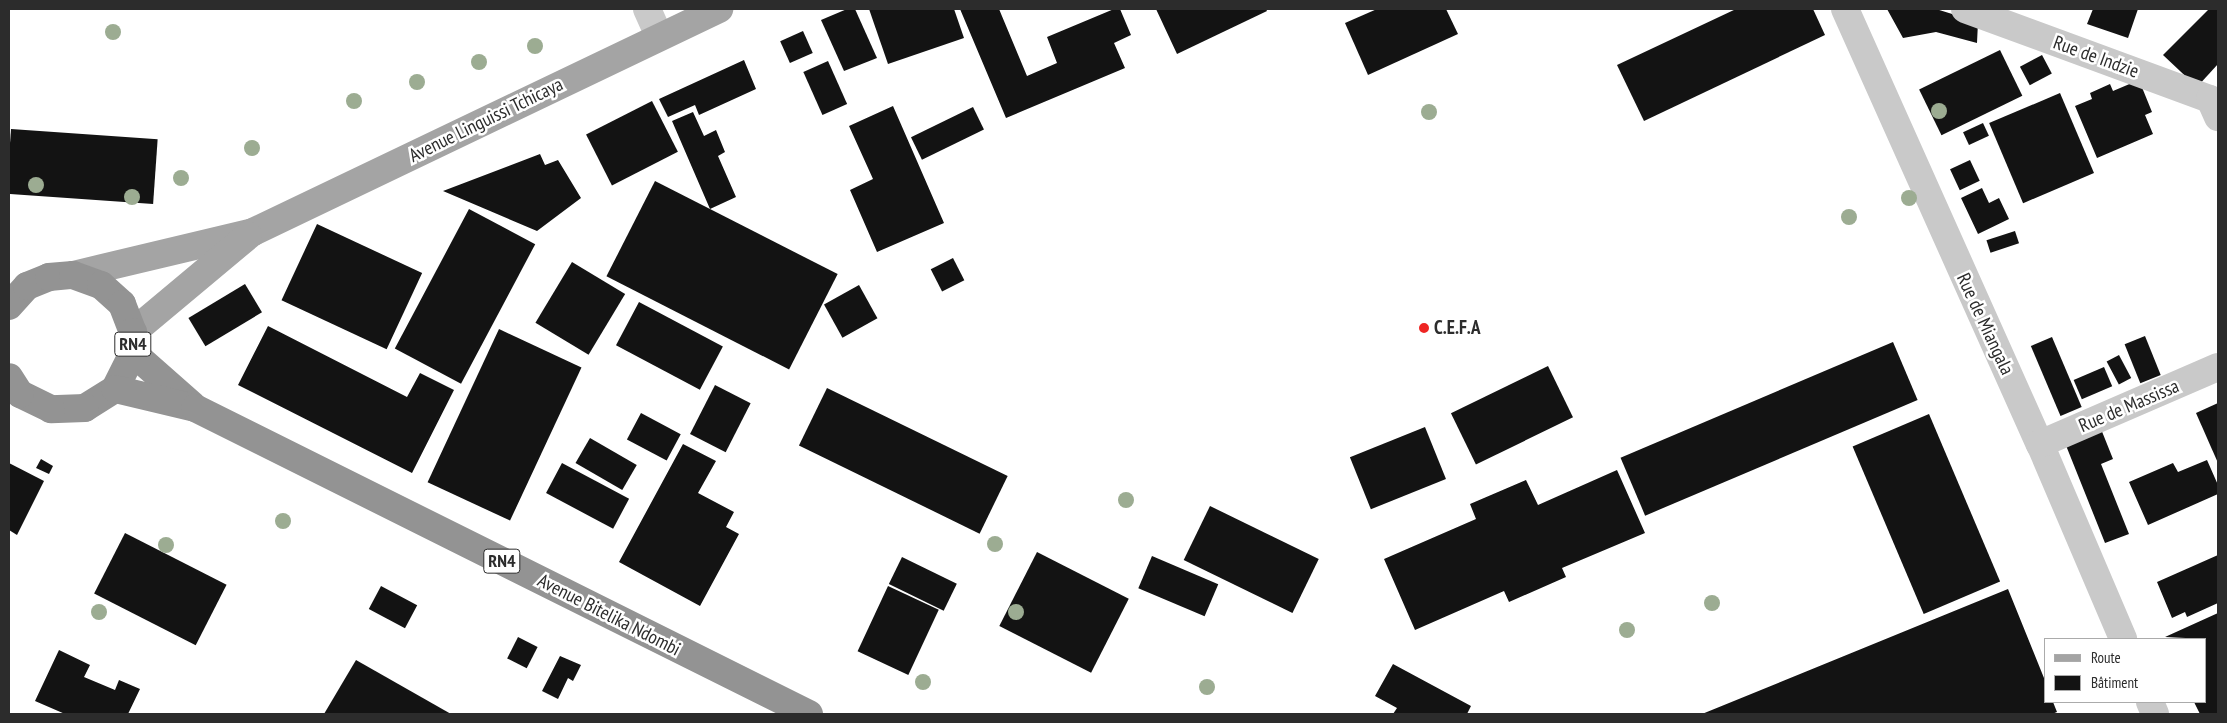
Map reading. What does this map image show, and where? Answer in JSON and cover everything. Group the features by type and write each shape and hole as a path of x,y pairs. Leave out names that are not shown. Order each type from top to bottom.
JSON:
{"highway":[{"name":"RN4","path":"9,304 27,286 49,277 73,275 101,285 122,304 133,343 195,408"},
{"name":"RN4","path":"133,343 115,389 195,408"},
{"path":"9,377 20,394 51,409 85,408 115,389"},
{"name":"Avenue Bitelika Ndombi","path":"195,408 809,714"}],"main road":[{"name":"Avenue Linguissi Tchicaya","path":"253,232 659,36 719,9"},
{"path":"73,275 253,232"},
{"path":"133,343 253,232"}],"street":[{"path":"647,9 659,36"},
{"name":"Rue de Miangala","path":"1845,9 2040,444 2123,638"},
{"name":"Rue de Indzie","path":"1965,9 2210,99 2218,117"},
{"name":"Rue de Massissa","path":"2040,444 2218,367"}],"building":[{"path":"847,9 855,9 877,58 844,71 821,20"},
{"path":"869,9 954,9 964,38 888,64"},
{"path":"960,9 999,9 1027,76 1057,63 1047,37 1114,9 1120,9 1131,35 1114,43 1125,68 1006,118"},
{"path":"1156,9 1266,9 1267,11 1177,54"},
{"path":"1377,9 1446,9 1458,34 1368,75 1345,23"},
{"path":"1736,9 1813,9 1825,35 1644,121 1617,65"},
{"path":"1887,9 1936,9 1978,22 1977,43 1936,32 1903,38"},
{"path":"2093,9 2138,9 2128,38 2087,24"},
{"path":"2209,9 2218,9 2218,64 2197,87 2163,55"},
{"path":"803,31 813,53 790,63 780,41"},
{"path":"2000,50 2022,96 1941,135 1919,89"},
{"path":"2042,55 2052,74 2030,85 2020,67"},
{"path":"744,60 756,89 699,115 695,105 668,117 659,99"},
{"path":"828,61 847,104 822,115 803,72"},
{"path":"2139,80 2152,112 2145,115 2153,134 2097,158 2075,106 2092,99 2090,93 2110,84 2113,91"},
{"path":"2060,93 2094,173 2023,203 1989,123"},
{"path":"652,101 678,152 612,185 586,135"},
{"path":"893,106 944,223 877,252 850,190 873,179 849,126"},
{"path":"973,107 984,129 922,160 911,137"},
{"path":"693,112 704,136 716,130 725,152 718,156 736,197 710,209 672,121"},
{"path":"1983,123 1989,136 1969,145 1963,132"},
{"path":"11,129 158,139 153,204 9,194"},
{"path":"540,154 545,165 558,160 581,198 537,231 443,191"},
{"path":"1970,160 1980,181 1960,190 1950,169"},
{"path":"655,181 838,274 789,369 606,276"},
{"path":"1982,188 1989,203 1999,198 2009,219 1978,234 1961,198"},
{"path":"469,209 535,244 461,384 395,349"},
{"path":"317,224 422,273 387,349 282,300"},
{"path":"2015,231 2019,243 1990,253 1986,240"},
{"path":"953,258 964,280 942,292 931,269"},
{"path":"572,262 625,294 589,355 535,323"},
{"path":"245,284 262,312 205,346 188,318"},
{"path":"859,285 877,318 842,338 824,304"},
{"path":"639,302 723,347 700,390 616,345"},
{"path":"268,326 407,397 420,373 454,390 412,473 238,385"},
{"path":"499,329 581,367 510,521 428,482"},
{"path":"2145,336 2161,375 2140,383 2125,344"},
{"path":"2052,337 2082,407 2061,416 2031,346"},
{"path":"1893,342 1918,400 1645,516 1621,458"},
{"path":"2119,355 2131,378 2119,385 2107,362"},
{"path":"1548,366 1573,417 1476,465 1451,413"},
{"path":"2104,367 2112,386 2082,399 2074,380"},
{"path":"715,385 751,403 726,452 690,434"},
{"path":"827,388 1008,476 980,534 799,446"},
{"path":"2218,403 2218,463 2196,413"},
{"path":"641,413 681,434 667,461 627,439"},
{"path":"1929,414 2000,582 1924,614 1853,446"},
{"path":"1425,427 1446,479 1371,509 1350,457"},
{"path":"2101,429 2113,459 2101,464 2129,534 2105,543 2065,443"},
{"path":"590,438 637,465 622,490 576,463"},
{"path":"683,444 716,461 698,493 734,512 726,527 739,534 700,606 619,562"},
{"path":"41,459 53,466 49,474 36,468"},
{"path":"2207,460 2218,485 2218,494 2148,525 2129,482 2173,463 2178,472"},
{"path":"9,463 44,481 17,535 9,530"},
{"path":"562,463 629,499 613,529 546,493"},
{"path":"1617,470 1645,533 1562,568 1566,577 1509,602 1504,591 1415,630 1384,559 1476,519 1470,504 1526,480 1538,505"},
{"path":"1210,506 1319,559 1292,613 1184,560"},
{"path":"125,533 227,585 196,645 94,594"},
{"path":"1037,552 1129,599 1091,673 999,626"},
{"path":"2218,555 2218,603 2187,617 2185,612 2172,618 2157,582"},
{"path":"1152,556 1218,584 1205,616 1138,588"},
{"path":"902,557 957,584 944,611 889,584"},
{"path":"381,586 417,605 405,628 369,609"},
{"path":"888,586 939,610 908,675 858,651"},
{"path":"2008,589 2044,678 2044,703 2053,703 2057,712 2052,714 1702,714"},
{"path":"2218,613 2218,714 2200,714 2194,703 2207,703 2207,638 2165,637"},
{"path":"518,637 538,647 527,668 507,658"},
{"path":"59,650 90,665 84,677 115,690 119,680 140,689 128,714 65,714 35,701"},
{"path":"560,656 581,665 573,681 568,678 558,699 542,691"},
{"path":"356,660 451,714 324,714"},
{"path":"1393,664 1471,706 1467,714 1393,714 1397,708 1375,696"}],"place":[{"name":"C.E.F.A","path":"1424,328"}]}
